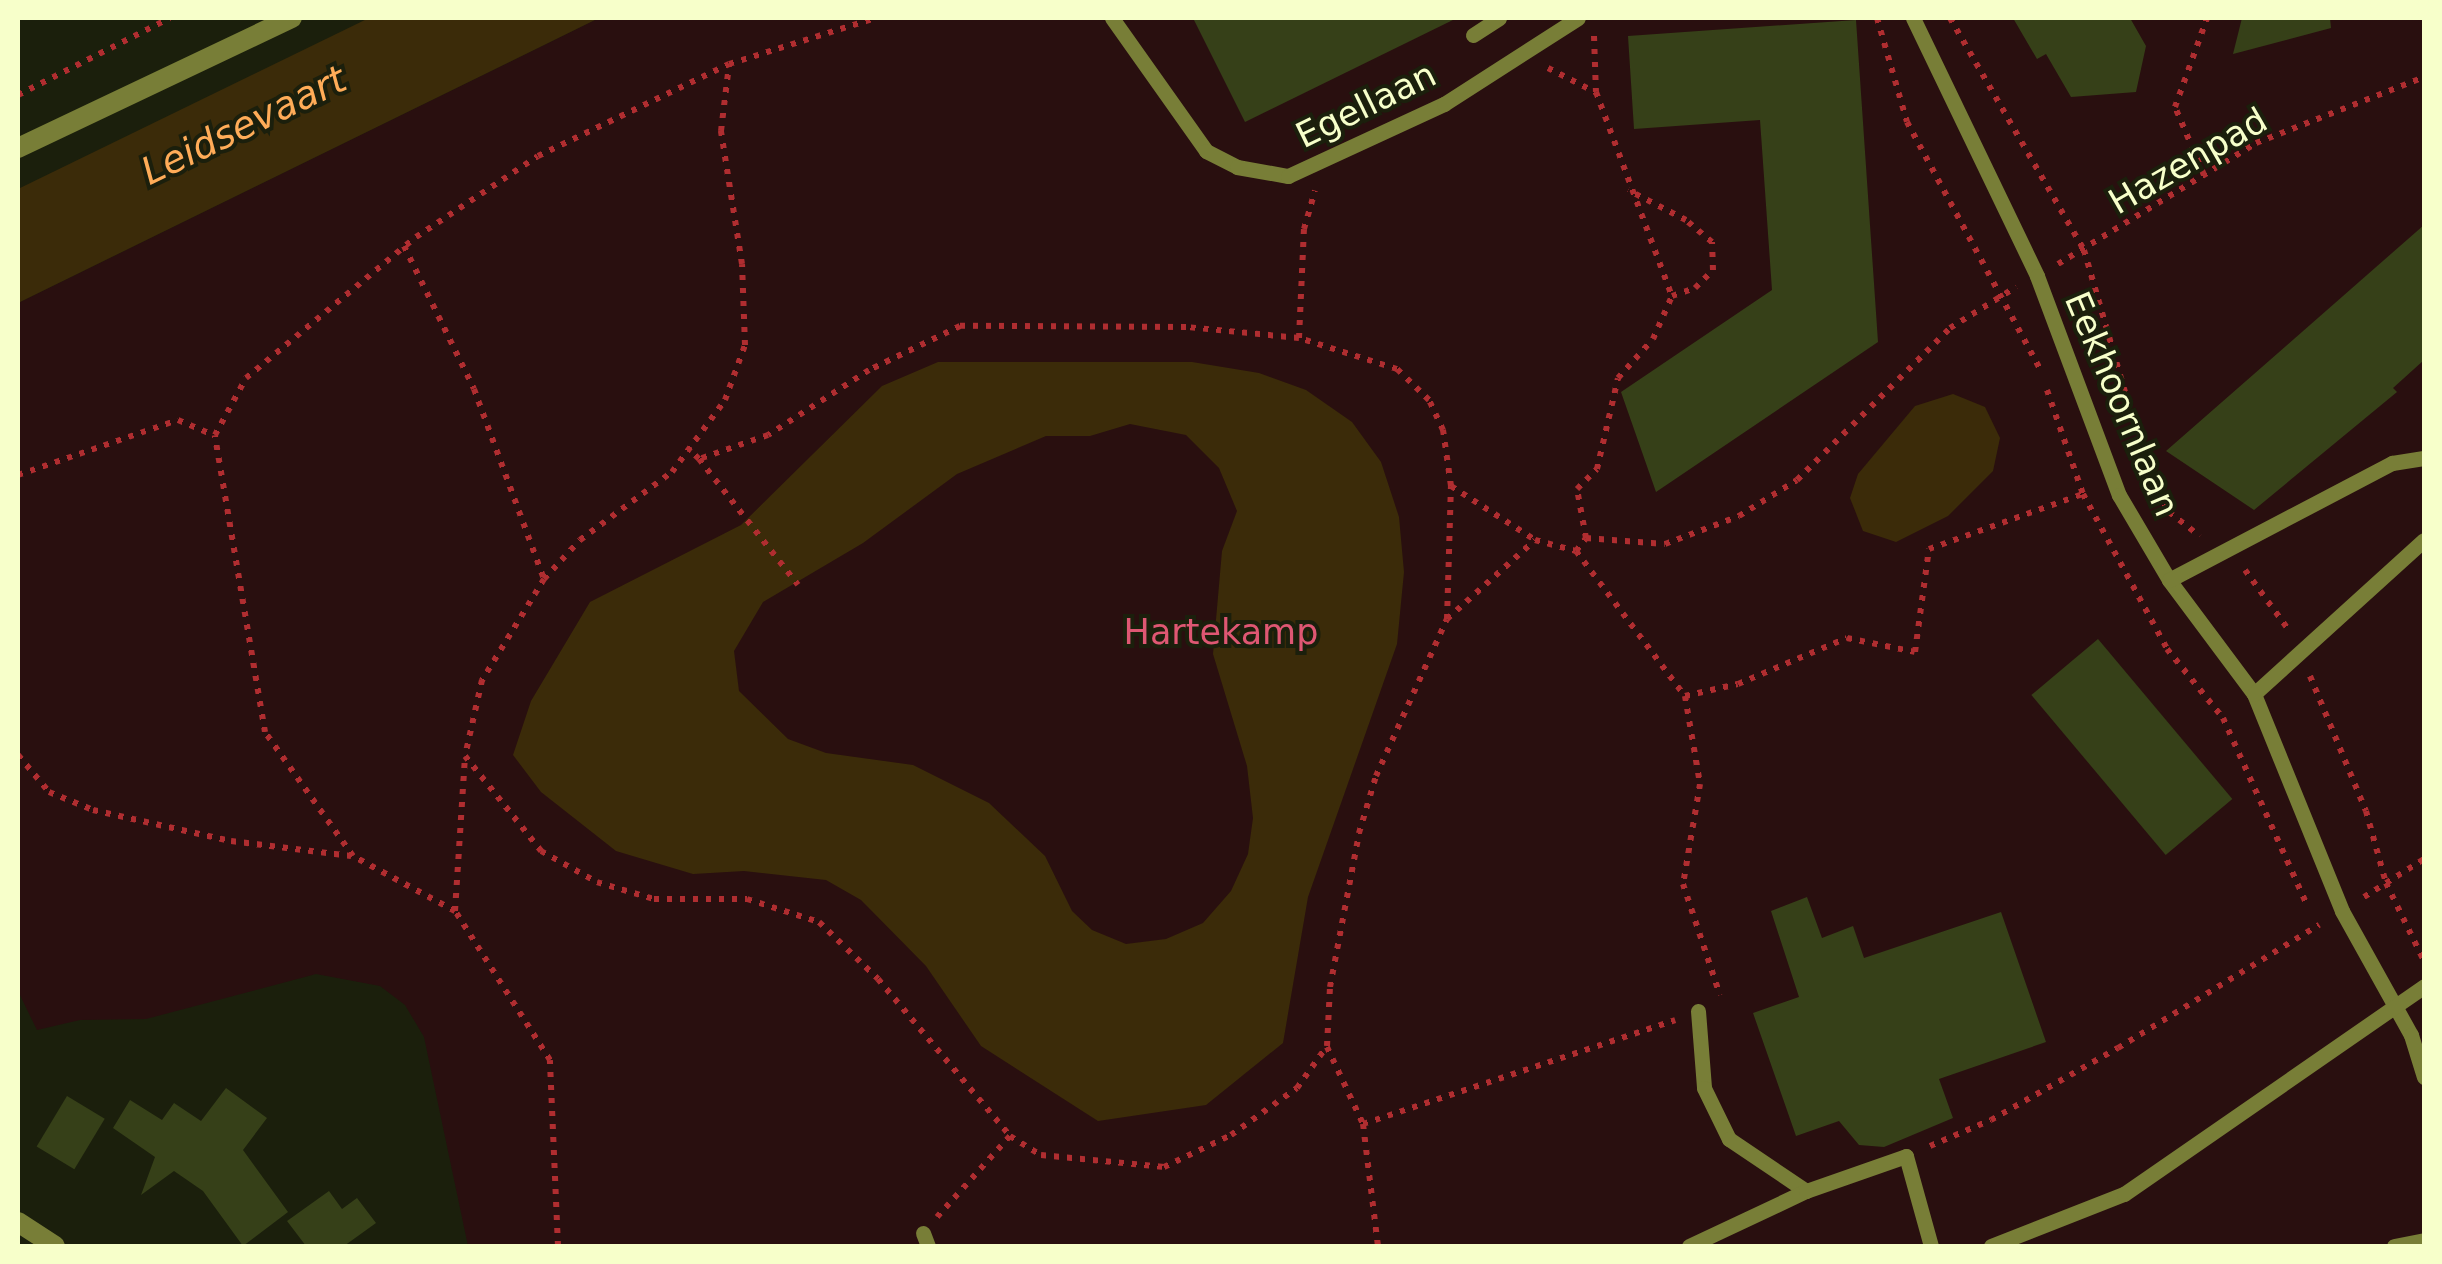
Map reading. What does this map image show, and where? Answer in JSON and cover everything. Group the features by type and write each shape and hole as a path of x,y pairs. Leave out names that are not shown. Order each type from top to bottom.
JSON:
{"street":[{"path":"18,148 292,18"},
{"path":"18,1222 55,1246"}],"lane":[{"name":"Egellaan","path":"1112,18 1206,151 1237,167 1288,176 1444,104 1578,18"},
{"path":"1473,35 1499,18"},
{"name":"Eekhoornlaan","path":"1913,18 2037,276 2119,495 2169,580 2254,694 2342,911 2395,1006 2424,1077"},
{"path":"2169,580 2392,464 2424,458"},
{"path":"2254,694 2424,540"},
{"path":"1991,1246 2124,1194 2424,986"},
{"path":"1698,1011 1704,1088 1729,1139 1806,1191"},
{"path":"1689,1246 1806,1191 1906,1156 1931,1246"},
{"path":"2394,1246 2424,1240"}],"path":[{"path":"18,95 170,18"},
{"path":"352,856 265,732 215,436 246,378 404,246 538,156 729,64 876,18"},
{"path":"1593,18 1596,92 1628,190 1672,296"},
{"path":"1950,18 2084,250 2151,482 2169,512 2245,570 2301,653 2366,811 2386,883 2424,961"},
{"path":"2204,174 2175,107 2207,18"},
{"path":"1520,54 1596,92"},
{"path":"455,910 465,756 482,680 544,580 580,540 672,472 726,400 745,345 742,264 721,131 729,64"},
{"name":"Hazenpad","path":"1586,538 1666,544 1739,516 1797,480 1950,328 2256,144 2424,77"},
{"path":"1300,338 1304,229 1324,161"},
{"path":"1576,551 1586,538 1577,489 1597,469 1618,378 1652,339 1672,296 1695,288 1713,270 1712,242 1686,220 1628,190"},
{"path":"404,246 474,389 544,580"},
{"path":"699,459 768,435 869,370 960,326 1186,327 1300,338 1398,369 1429,400 1442,430 1451,486 1447,619"},
{"path":"18,475 178,420 215,436"},
{"path":"690,449 798,586"},
{"path":"1451,486 1534,540 1576,551 1685,696 1700,784 1683,884 1722,1002"},
{"path":"1685,696 1738,684 1847,638 1914,652 1930,549 2083,494"},
{"path":"1378,1246 1363,1124 1327,1046 1330,987 1358,833 1412,687 1447,619 1534,540"},
{"path":"18,754 49,792 93,810 231,841 352,856 455,910 550,1060 558,1246"},
{"path":"465,756 541,851 597,882 654,899 747,899 819,922 878,979 1010,1136 1041,1154 1164,1167 1231,1135 1297,1088 1327,1046"},
{"path":"1906,1156 1992,1120 2424,859"},
{"path":"1363,1124 1698,1011"},
{"path":"925,1240 1010,1136"}],"green space":[{"name":"Hartekamp","path":"599,18 2424,18 2424,1246 468,1246 424,1037 405,1005 380,986 316,974 146,1019 80,1020 37,1030 18,991 18,303"}],"water":[{"name":"Leidsevaart","path":"369,18 599,18 18,303 18,189"},
{"path":"938,362 1192,362 1259,373 1306,390 1352,422 1381,462 1399,517 1404,572 1397,644 1308,897 1283,1043 1206,1105 1098,1121 981,1046 926,966 861,900 826,880 744,871 693,874 616,851 541,792 513,755 531,701 590,602 741,525 882,386","holes":["1130,424 1186,435 1219,468 1237,511 1222,551 1213,654 1247,766 1253,818 1248,854 1231,891 1203,923 1166,939 1126,944 1092,930 1072,911 1045,856 989,803 913,765 826,753 788,739 739,691 734,651 763,602 863,543 957,474 1046,436 1090,436"]},
{"path":"1953,394 1985,407 2000,438 1993,471 1948,516 1896,542 1863,531 1850,498 1858,474 1915,406"}],"building":[{"path":"1193,18 1457,18 1245,122"},
{"path":"2013,18 2130,18 2146,46 2136,92 2071,97 2046,54 2037,59"},
{"path":"2242,18 2330,18 2331,28 2233,54"},
{"path":"1856,20 1878,342 1656,492 1621,392 1772,290 1760,120 1634,129 1628,36"},
{"path":"2424,225 2424,360 2393,388 2397,392 2254,510 2166,451"},
{"path":"2098,639 2232,799 2166,855 2031,695"},
{"path":"1807,897 1822,938 1853,926 1864,958 2001,912 2046,1042 1939,1079 1953,1118 1884,1147 1859,1145 1839,1121 1796,1136 1753,1013 1799,997 1771,911"},
{"path":"226,1088 267,1118 243,1150 288,1212 243,1246 203,1191 174,1171 141,1195 155,1157 113,1128 130,1100 162,1120 174,1103 201,1121"},
{"path":"67,1096 105,1119 74,1169 37,1147"},
{"path":"329,1191 342,1209 357,1198 376,1223 344,1246 306,1246 287,1221"}]}
